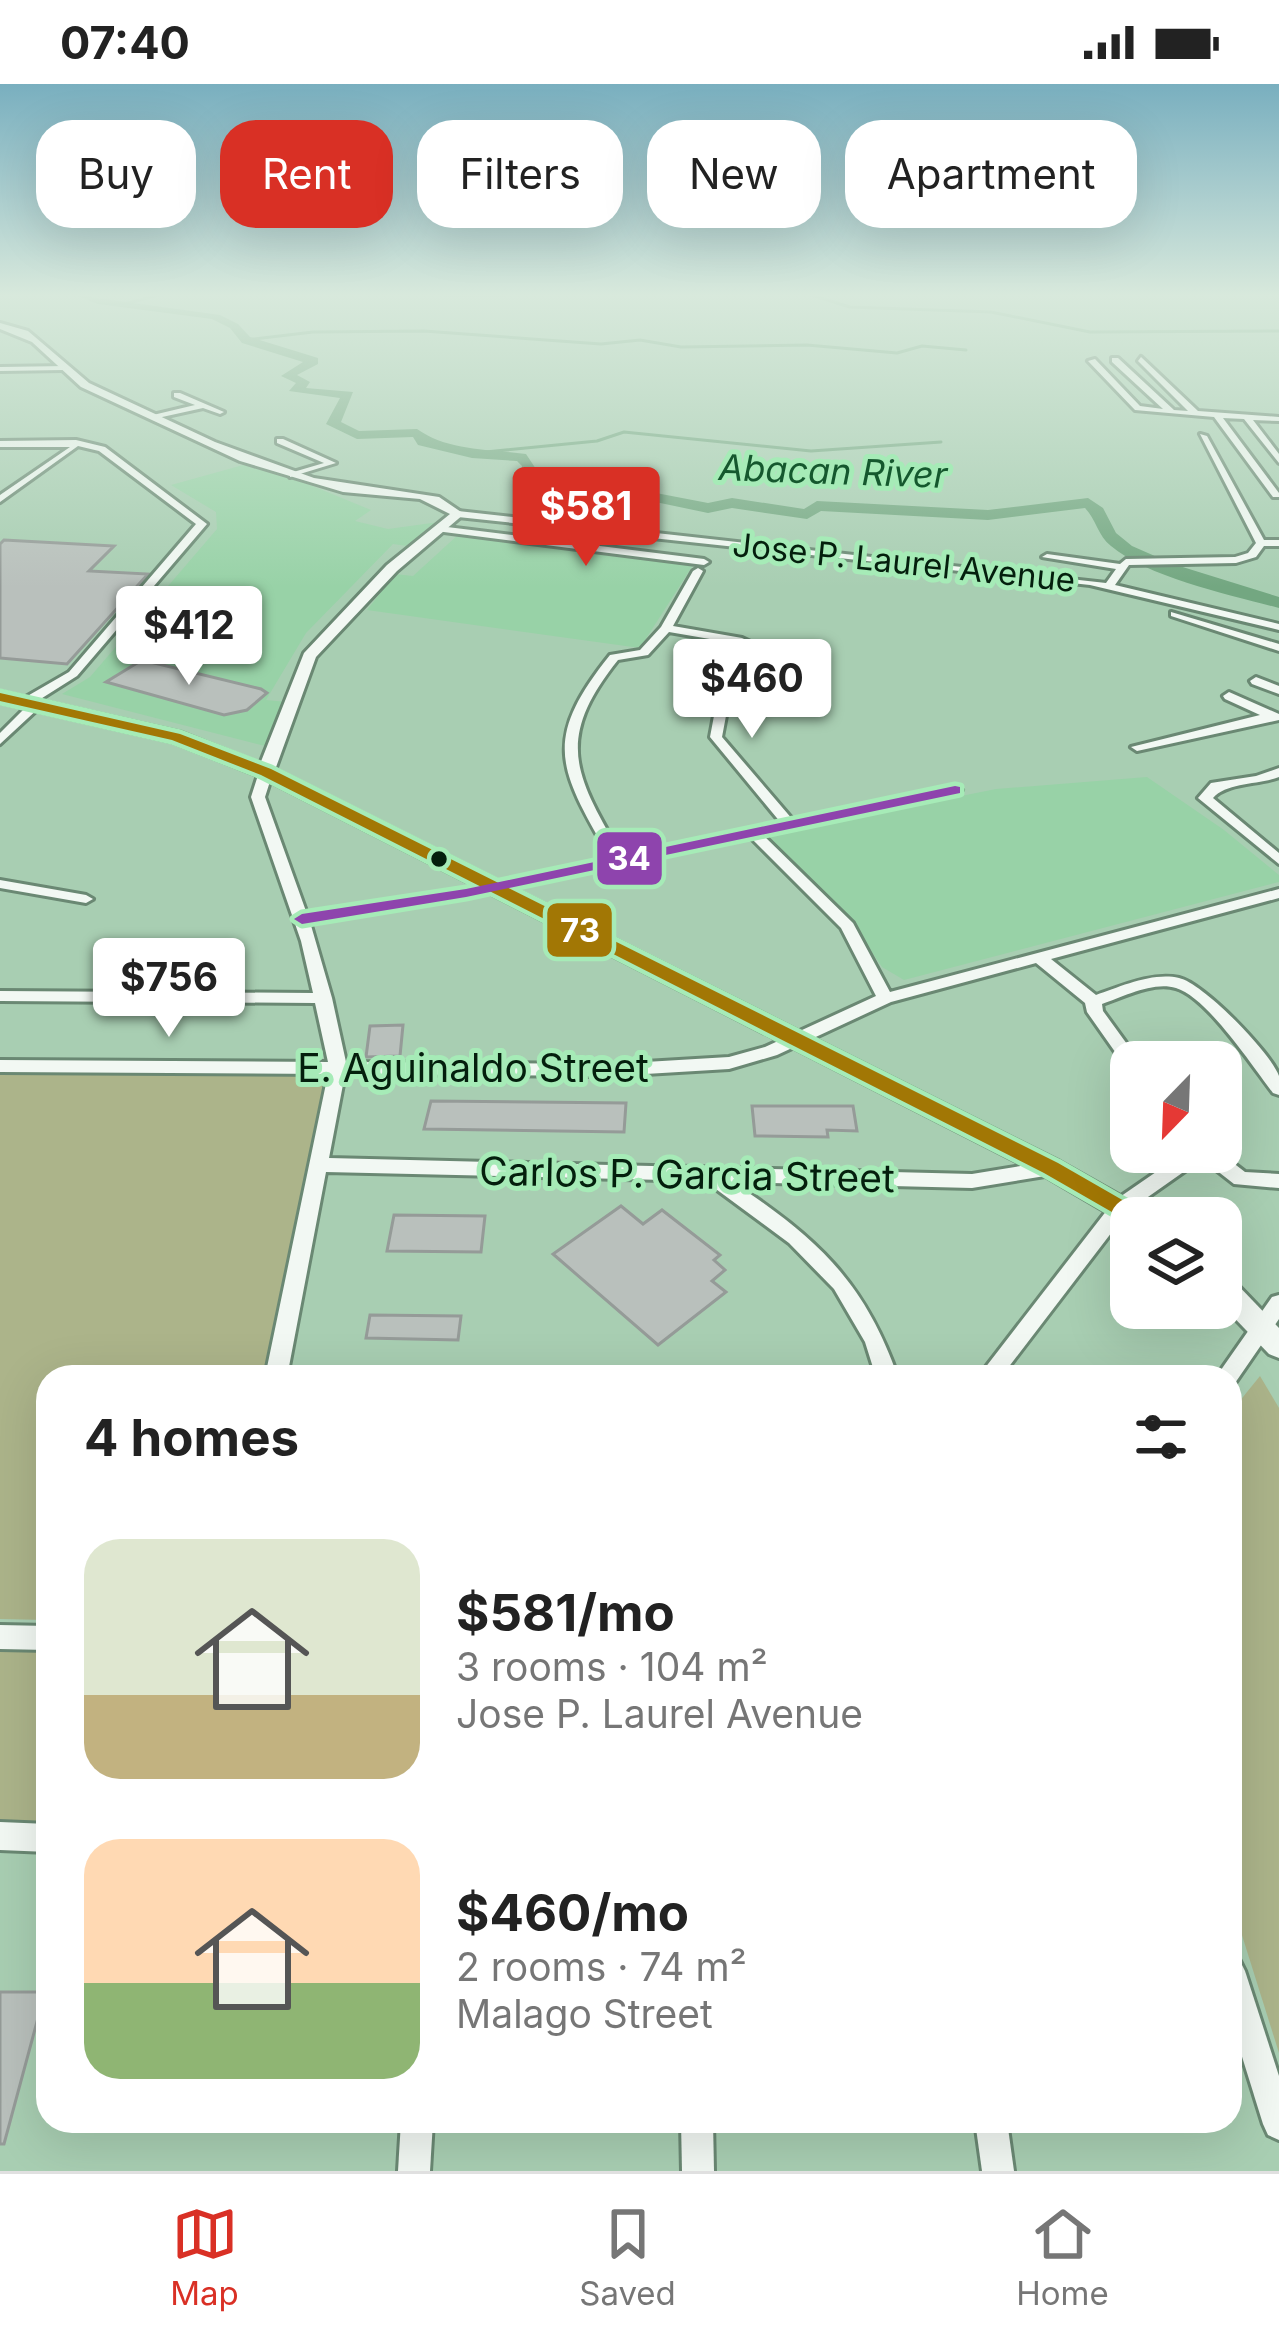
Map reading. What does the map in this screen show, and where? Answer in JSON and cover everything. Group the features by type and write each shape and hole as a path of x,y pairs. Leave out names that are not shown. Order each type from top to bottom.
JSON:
{"street":[{"name":"Jose P. Laurel Avenue","path":"100,392 293,475 358,491 442,501 458,514 1109,585 1123,565"},
{"path":"1123,392 1138,408 1279,419"},
{"path":"1151,392 1172,412"},
{"path":"1174,392 1195,413"},
{"path":"176,395 220,412"},
{"path":"156,417 202,406"},
{"path":"1216,414 1277,495"},
{"path":"1247,418 1279,460"},
{"path":"1258,433 1279,434"},
{"path":"1202,436 1261,543"},
{"path":"280,442 332,463 293,475"},
{"path":"0,443 96,449 202,524 73,674 33,702 0,740"},
{"path":"0,499 73,446"},
{"path":"1234,493 1277,495"},
{"path":"279,1365 338,1067 302,919 258,797 309,656 392,568 458,514"},
{"path":"439,529 701,566 666,628 644,653 614,656 576,705 570,736 572,766 581,795 617,859"},
{"path":"1047,557 1123,565 1244,558 1261,543 1279,543"},
{"path":"1109,585 1279,627"},
{"path":"1173,604 1167,611 1279,648"},
{"path":"666,628 742,640 755,647 723,700 716,737 790,826"},
{"path":"1256,681 1279,690"},
{"path":"1229,696 1276,719"},
{"path":"0,697 176,736 266,772 1110,1201"},
{"path":"1137,747 1276,719"},
{"path":"1279,772 1216,786 1205,798 1279,860"},
{"path":"302,919 495,885 955,790"},
{"path":"754,833 848,926 885,998"},
{"path":"0,884 86,899"},
{"name":"E. Aguinaldo Street","path":"0,1066 694,1066 746,1059 885,998 1279,893"},
{"path":"1046,956 1075,991 1089,998 1183,984 1245,1043 1279,1089"},
{"path":"0,996 324,998"},
{"path":"1089,998 1116,1041"},
{"name":"Carlos P. Garcia Street","path":"322,1165 972,1180 1051,1168"},
{"path":"1148,1197 1177,1173"},
{"path":"1232,1173 1241,1179 1279,1181"},
{"path":"712,1177 803,1239 829,1266 869,1327 883,1365"},
{"path":"999,1365 1110,1235"},
{"path":"1239,1365 1274,1330 1242,1303"},
{"path":"0,1637 36,1638"},
{"path":"0,1836 36,1838"},
{"path":"1242,2008 1279,2124"},
{"path":"414,2171 416,2133"},
{"path":"697,2133 698,2171"},
{"path":"993,2133 998,2171"}],"shaded area":[{"path":"254,462 371,510 355,521 388,529 439,522 407,546 393,544 306,633 266,700 287,702 265,746 62,694 90,677 217,529 216,512 171,485"},
{"path":"459,534 695,562 640,648 367,610 395,574 413,576"},
{"path":"1147,777 1224,830 1279,875 1279,882 904,980 882,967 843,910 768,840 771,834 996,789"},
{"path":"0,1070 336,1072 273,1365 36,1365 36,1620 0,1619"},
{"path":"1260,1376 1279,1408 1279,2053 1242,1935 1242,1398"},
{"path":"0,1648 36,1649 36,1826 0,1825"}],"building":[{"path":"4,540 114,546 89,571 148,574 67,664 0,658 0,544"},
{"path":"142,660 267,693 247,710 224,715 106,682"},
{"path":"403,1025 400,1056 366,1057 370,1026"},
{"path":"431,1101 626,1103 624,1132 424,1129"},
{"path":"752,1106 853,1106 857,1131 827,1130 828,1137 755,1136"},
{"path":"621,1206 643,1224 662,1210 720,1255 714,1260 725,1270 712,1281 726,1292 658,1345 553,1254"},
{"path":"394,1215 485,1216 481,1252 387,1251"},
{"path":"370,1315 461,1316 458,1340 366,1338"},
{"path":"0,1992 36,1992 36,2025 4,2144 0,2144"}],"waterway":[{"name":"Abacan River","path":"314,392 348,395 333,424 357,435 417,433 423,442 447,448 521,457 530,465 526,472 535,476 613,479 652,497 708,508 732,503 807,514 817,506 988,515 1088,503 1113,540 1126,550 1279,603"},
{"path":"476,453 597,441 624,432 811,451 941,442"}],"transit line":[{"name":"73","path":"0,697 176,737 266,772 1110,1202"},
{"name":"34","path":"302,919 466,893 955,790"}]}
